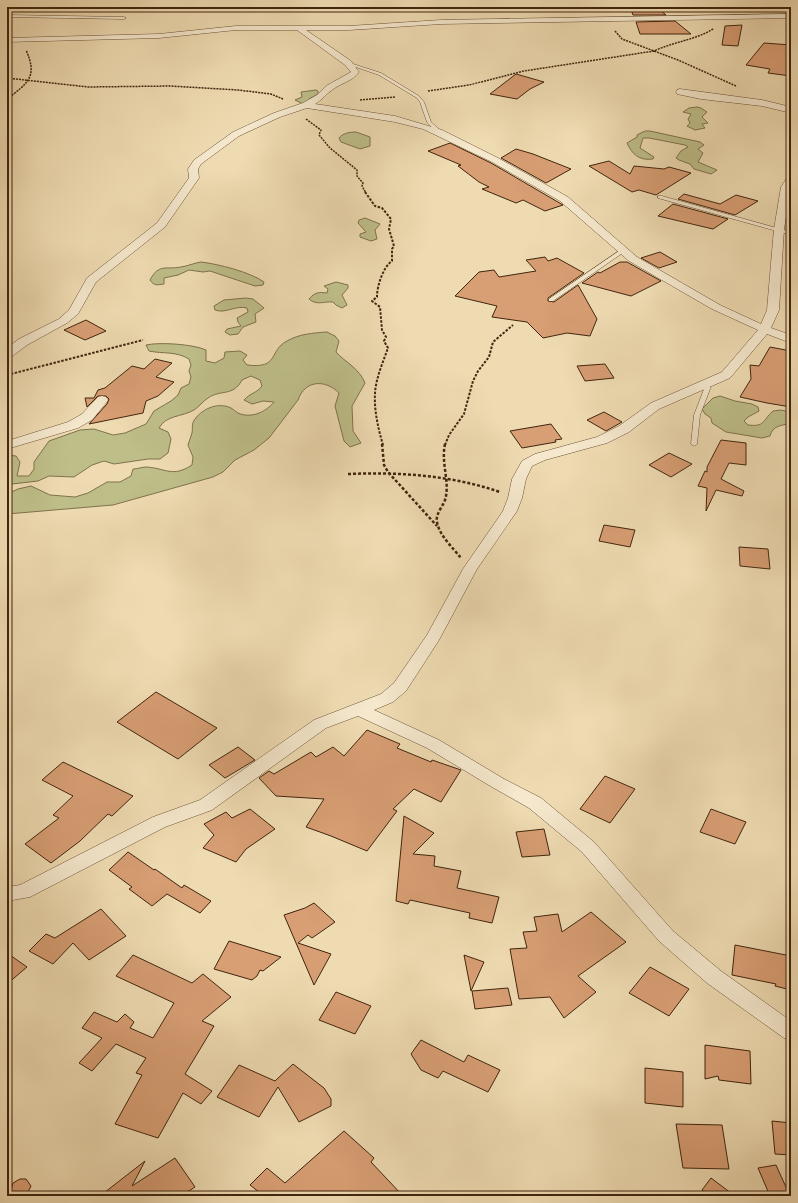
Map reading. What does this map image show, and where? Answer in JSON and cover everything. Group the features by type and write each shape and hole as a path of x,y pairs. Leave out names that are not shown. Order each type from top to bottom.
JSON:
{"street":[{"path":"7,40 21,41 159,36 236,28 349,28 440,22 791,16"},
{"path":"299,28 348,63 355,72 353,75 329,88 311,106"},
{"path":"680,92 762,103 791,110"},
{"path":"7,354 23,342 63,321 74,312 91,280 161,225 194,178 193,169 197,162 236,134 277,115 311,106 395,119 439,132 495,160 564,199 634,259 716,307 746,322 791,339"},
{"path":"7,894 23,892 159,822 206,805 320,724 387,698 400,687 437,632 470,569 510,511 515,498 519,478 527,464 532,460 602,440 624,429 655,406 726,375 765,329 773,310 785,233 786,187 791,178"},
{"path":"7,445 73,425 87,417 102,400"},
{"path":"359,710 434,744 535,804 588,846 666,936 714,977 791,1032"}],"lane":[{"path":"7,16 124,18"},
{"path":"348,63 380,74 412,92 422,102 428,122 439,132"},
{"path":"660,197 785,233"},
{"path":"551,300 622,250"},
{"path":"694,444 697,415 707,389 707,384"}],"path":[{"path":"356,100 381,99 412,92 468,85 524,70 543,69 654,51 666,45 709,32 730,18"},
{"path":"609,20 618,36 622,39 740,88 747,101"},
{"path":"7,99 26,85 30,80 31,68 29,57 21,41"},
{"path":"7,78 88,87 170,86 238,90 270,94 281,99 311,106 308,114 304,118 321,130 319,135 330,148 357,170 357,176 363,183 362,186 368,198 375,206 382,208 391,219 389,222 389,234 394,246 392,249 392,261 387,264 377,286 377,297 372,301 380,307 382,330 386,337 384,341 388,348 377,381 375,393 378,427 383,446 384,465 388,472 437,526 470,569"},
{"path":"7,173 7,178"},
{"path":"437,526 436,519 438,512 445,504 446,496 444,454 447,438 451,430 464,415 474,377 489,356 491,345 494,340 513,325"},
{"path":"7,375 143,340"},
{"path":"348,474 388,472 445,477 490,488 515,498"}],"green space":[{"path":"318,91 318,94 303,104 295,100 302,97 301,92"},
{"path":"697,107 707,112 702,117 708,123 702,124 705,128 695,130 687,126 690,123 688,119 691,114 683,112 689,108"},
{"path":"645,131 700,142 704,145 698,149 703,153 698,162 717,170 711,174 694,169 690,164 676,158 681,151 688,147 685,145 649,138 643,138 640,148 654,157 653,159 640,158 631,150 627,143"},
{"path":"356,132 370,137 370,146 360,149 341,142 339,138 347,133"},
{"path":"365,218 380,224 375,230 377,239 371,241 360,237 360,234 366,232 358,223 359,220"},
{"path":"201,262 225,267 251,275 264,282 263,285 255,286 210,271 203,272 189,270 178,275 164,278 164,284 156,285 150,280 160,269 176,268"},
{"path":"336,282 348,285 348,288 342,295 347,305 342,308 333,302 318,303 309,299 317,293 327,293 328,289 324,286"},
{"path":"246,298 253,299 264,308 255,314 256,322 243,327 238,334 230,335 225,332 227,329 241,326 237,318 248,312 247,308 243,307 219,311 215,310 214,306 224,300"},
{"path":"327,332 335,336 339,341 336,352 359,373 365,383 352,406 353,431 361,443 350,447 344,441 335,406 339,393 328,385 310,385 301,393 298,400 269,438 254,450 235,460 223,472 213,477 113,505 7,514 7,494 18,489 31,486 50,495 75,497 88,493 107,482 120,482 131,476 133,469 146,467 174,472 185,469 192,465 193,457 188,445 192,433 193,423 198,415 212,407 226,406 243,415 253,415 267,409 274,402 263,401 252,404 244,400 262,386 260,380 251,376 242,380 235,389 213,395 194,410 170,418 162,424 159,428 168,432 171,439 168,453 160,459 148,459 114,464 104,461 92,465 74,477 49,476 38,481 12,484 7,479 7,455 16,456 20,462 17,476 29,476 34,469 34,462 49,441 80,430 94,429 113,435 125,433 146,424 154,411 178,395 181,388 189,384 191,377 189,371 191,365 189,359 184,356 174,354 149,351 146,345 176,344 193,346 206,350 206,361 215,363 224,358 225,352 240,351 247,355 243,360 247,365 257,366 269,362 281,345 287,341 306,334"},
{"path":"720,396 735,401 752,404 758,407 759,411 744,421 748,425 758,425 763,422 773,411 781,410 791,412 791,423 778,426 771,432 770,436 762,438 726,432 712,423 711,418 705,414 702,409 713,398"}],"building":[{"path":"630,7 647,7 652,11 660,10 666,15 633,15"},
{"path":"675,21 691,34 640,34 636,22"},
{"path":"742,25 738,46 722,45 725,26"},
{"path":"764,43 791,45 791,76 768,73 770,69 746,65"},
{"path":"516,74 544,82 530,89 517,99 490,94"},
{"path":"450,143 491,163 563,205 545,211 523,200 516,203 482,189 489,187 479,182 458,166 461,165 428,151"},
{"path":"516,149 571,169 546,183 501,158"},
{"path":"609,161 630,174 634,166 664,169 669,167 691,173 656,195 639,190 632,192 589,166"},
{"path":"684,194 720,204 736,195 758,201 735,215 678,199"},
{"path":"673,204 728,219 713,229 658,216"},
{"path":"660,252 677,262 659,268 641,258"},
{"path":"545,257 548,261 557,258 584,273 548,298 548,301 554,302 578,285 597,319 590,336 567,333 543,338 527,322 492,317 497,306 455,296 479,272 494,270 499,277 536,271 526,260"},
{"path":"620,262 627,262 661,281 631,296 582,283 598,272 600,273"},
{"path":"86,320 106,331 85,340 64,330"},
{"path":"770,347 791,351 791,407 740,397 751,379 750,365 759,366"},
{"path":"155,359 172,363 156,377 174,382 158,396 146,401 143,413 89,424 107,404 109,399 106,396 98,396 87,407 85,398 94,398 98,390 105,388 132,366 144,369"},
{"path":"605,364 614,378 585,381 577,366"},
{"path":"604,412 622,422 606,431 587,420"},
{"path":"551,424 562,439 555,440 556,442 522,448 510,431"},
{"path":"721,440 746,443 746,465 729,463 721,479 744,491 742,496 716,490 706,511 707,488 698,486 705,471 707,472 707,467"},
{"path":"669,453 692,464 671,477 649,465"},
{"path":"604,525 635,530 630,547 599,541"},
{"path":"739,547 768,549 770,569 740,566"},
{"path":"156,692 217,728 178,759 117,722"},
{"path":"367,730 400,744 397,748 431,762 432,760 461,770 441,802 414,789 393,809 397,811 367,851 306,827 324,799 276,796 259,778 269,771 274,774 311,752 316,757 333,747 344,756"},
{"path":"238,747 255,760 225,778 209,765"},
{"path":"63,762 133,796 112,816 108,814 80,841 51,863 25,844 59,818 53,815 73,796 42,780"},
{"path":"605,776 635,789 610,823 580,809"},
{"path":"250,809 275,829 246,849 236,862 203,848 214,835 204,824 226,812 232,818"},
{"path":"711,809 746,822 735,844 700,832"},
{"path":"404,816 434,833 413,854 435,856 434,866 461,871 457,888 499,897 492,923 469,918 470,913 410,900 408,904 396,901"},
{"path":"544,829 550,855 522,857 516,832"},
{"path":"128,852 182,888 184,885 211,901 200,913 167,894 152,906 129,889 132,887 109,870"},
{"path":"314,903 335,922 312,938 308,935 298,943 331,954 314,985 284,915 305,908"},
{"path":"101,909 126,936 89,960 73,943 53,964 29,951 46,934 55,938"},
{"path":"591,912 626,942 578,976 596,992 564,1018 550,997 519,999 510,949 527,948 523,932 537,931 534,917 558,914 562,932"},
{"path":"229,941 281,957 263,971 260,970 257,976 252,980 214,969"},
{"path":"735,945 791,956 791,990 775,986 776,984 732,975"},
{"path":"7,953 27,967 7,984"},
{"path":"133,955 192,983 203,974 231,997 202,1021 214,1026 185,1074 212,1091 201,1104 183,1093 158,1138 115,1124 142,1075 136,1073 146,1058 116,1044 92,1071 79,1063 102,1038 82,1028 94,1012 117,1022 125,1014 134,1022 130,1028 153,1038 174,1003 116,976"},
{"path":"464,955 484,962 471,991"},
{"path":"650,967 689,989 669,1016 629,993"},
{"path":"508,988 512,1005 475,1009 472,991"},
{"path":"336,992 371,1006 355,1034 319,1020"},
{"path":"421,1040 464,1062 468,1055 500,1070 488,1092 443,1071 438,1078 421,1070 411,1054"},
{"path":"705,1045 750,1051 751,1084 719,1080 718,1076 705,1079"},
{"path":"293,1064 324,1088 331,1099 331,1106 299,1122 278,1087 259,1117 217,1097 239,1065 275,1081"},
{"path":"645,1068 683,1072 683,1107 645,1103"},
{"path":"772,1121 791,1123 791,1155 775,1154"},
{"path":"676,1124 722,1125 729,1169 683,1168"},
{"path":"344,1131 374,1158 371,1162 403,1196 264,1196 250,1185 267,1168 285,1183"},
{"path":"175,1158 195,1187 181,1196 100,1196 145,1161 132,1186"},
{"path":"776,1165 790,1196 770,1196 758,1168"},
{"path":"711,1178 735,1196 710,1196 702,1190"},
{"path":"20,1179 26,1179 31,1186 27,1194 23,1196 9,1196 13,1183"}]}
